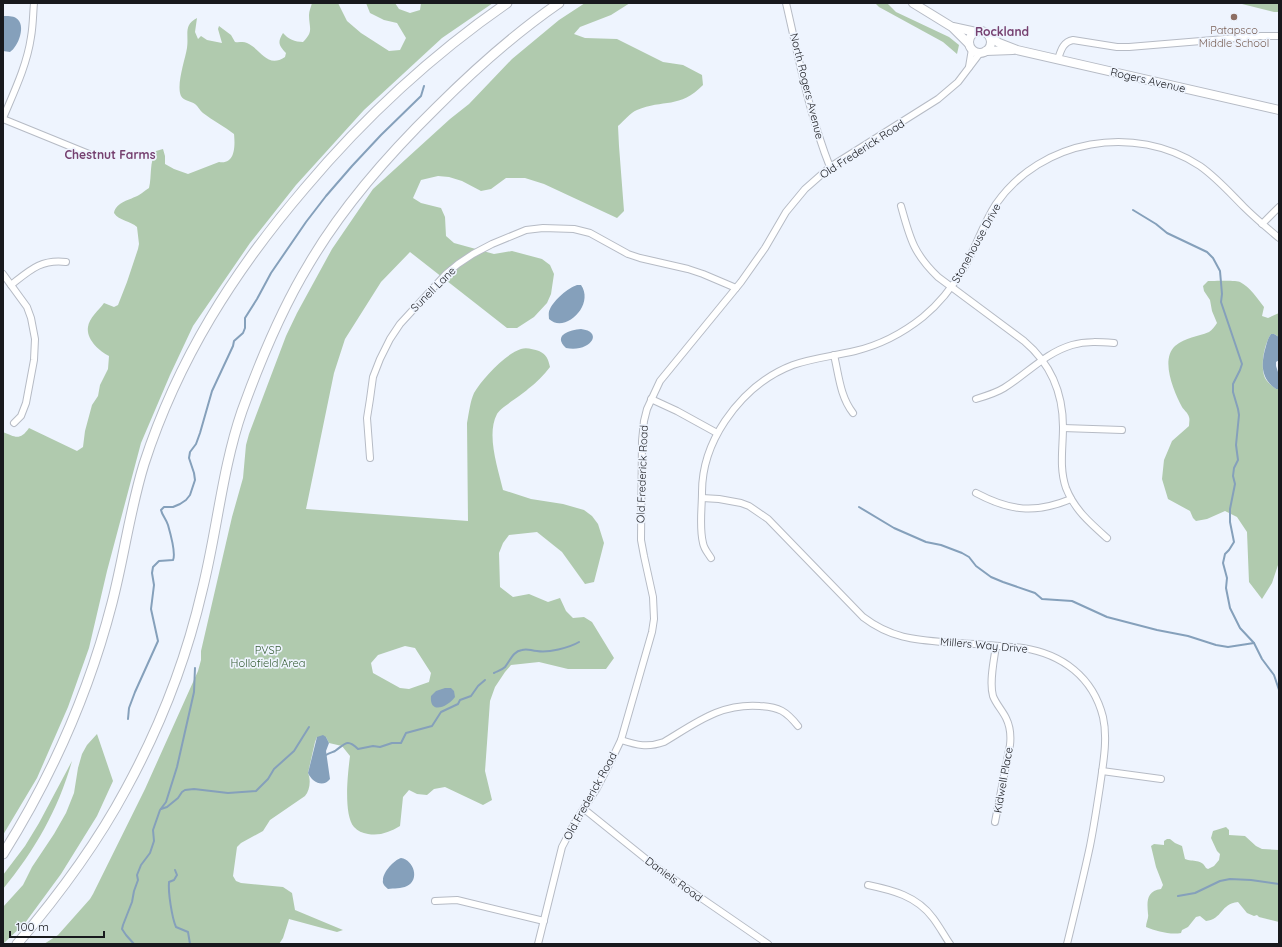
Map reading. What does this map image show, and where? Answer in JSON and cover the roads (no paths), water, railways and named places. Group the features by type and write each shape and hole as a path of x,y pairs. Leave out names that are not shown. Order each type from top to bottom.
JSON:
{"highway":[{"path":"3,854 37,796 64,742 84,694 96,660 111,608 146,458 177,380 191,351 222,298 269,232 340,148 424,67 461,36 507,3"},
{"path":"17,944 56,897 97,837 126,790 155,731 183,658 199,605 228,462 241,414 275,328 309,263 331,229 360,191 419,125 480,66 515,36 559,3"}],"main road":[{"path":"913,3 952,27 970,46 983,52 991,45 990,37 984,32 976,32 952,27"},
{"path":"970,46 970,38 976,32"},
{"name":"Rogers Avenue","path":"990,37 999,43 1017,50 1279,110"},
{"name":"Rogers Avenue","path":"983,52 1017,50"}],"street":[{"path":"34,3 32,36 28,54 17,87 3,118 89,154"},
{"name":"North Rogers Avenue","path":"786,3 809,104 830,167"},
{"path":"1058,59 1064,44 1073,40 1129,47 1261,36 1279,36"},
{"name":"Old Frederick Road","path":"968,69 970,46"},
{"name":"Old Frederick Road","path":"538,944 562,847 610,763 621,740 648,649 654,619 653,597 644,556 641,521 642,441 644,421 651,399 660,380 736,288 753,265 786,212 815,179 830,167 938,99 958,82 983,52"},
{"name":"Stonehouse Drive","path":"711,558 703,543 701,526 702,484 709,451 717,432 731,412 741,400 762,382 783,370 794,365 869,347 895,336 928,313 951,287 963,269 987,220 1004,195 1016,181 1040,163 1065,151 1080,146 1114,142 1145,144 1175,153 1189,159 1213,176 1262,224 1279,238"},
{"path":"901,206 916,251 929,268 951,287 1024,340 1042,359 1058,390 1063,428 1062,470 1066,487 1071,499 1084,518 1107,538"},
{"path":"1262,224 1279,207"},
{"name":"Sunell Lane","path":"370,458 367,418 372,384 380,358 390,340 400,324 446,274 458,264 488,246 526,230 543,228 574,229 590,233 628,254 688,269 736,288"},
{"path":"11,285 39,265 56,261 66,262"},
{"path":"3,274 24,303 31,318 35,338 34,360 26,403 21,416 14,423"},
{"path":"976,400 1005,388 1042,359 1071,346 1097,342 1114,343"},
{"path":"834,355 842,395 846,404 853,413"},
{"path":"651,399 717,432"},
{"path":"1063,428 1122,430"},
{"path":"976,493 998,504 1022,508 1048,507 1071,499"},
{"name":"Millers Way Drive","path":"702,498 719,499 740,503 749,506 764,516 777,527 863,617 873,625 907,638 1037,650 1066,663 1081,676 1095,696 1103,718 1105,744 1090,848 1067,944"},
{"name":"Kidwell Place","path":"995,822 1010,745 1010,730 1006,717 993,696 992,685 996,646"},
{"path":"621,740 645,746 659,744 714,713 731,707 740,706 763,706 784,712 790,715 798,726"},
{"path":"1102,771 1161,779"},
{"name":"Daniels Road","path":"584,809 656,867 768,944"},
{"path":"868,885 892,890 915,901 932,917 950,944"},
{"path":"435,901 457,900 544,921"}],"water":[{"path":"3,16 12,16 16,18 21,26 20,36 16,46 10,52 3,51"},
{"path":"577,285 581,285 584,293 584,301 581,309 570,320 563,323 556,323 549,319 549,310 558,298"},
{"path":"581,329 592,334 593,338 591,342 581,348 566,348 561,340 564,334"},
{"path":"1271,334 1279,337 1279,360 1276,362 1276,366 1279,375 1279,389 1276,389 1271,385 1264,375 1263,370 1264,352"},
{"path":"451,688 454,691 455,697 444,706 433,706 431,696 436,691"},
{"path":"323,735 329,743 326,751 330,779 324,783 318,783 312,779 308,773 317,737"},
{"path":"401,858 409,862 412,866 414,870 413,879 411,883 405,887 388,889 383,883 383,877 392,864"}],"waterway":[{"path":"128,719 129,708 135,692 158,641 151,609 154,585 152,573 153,567 159,561 173,560 174,557 169,528 161,510 164,507 173,507 180,504 190,495 195,480 189,458 190,452 196,444 212,391 234,341 243,333 245,328 245,318 271,273 306,222 352,166 421,96 424,86"},
{"path":"1133,210 1156,224 1167,233 1207,252 1213,258 1220,271 1222,294 1221,302 1242,364 1233,384 1233,392 1239,415 1236,445 1238,460 1234,468 1233,476 1235,484 1230,509 1230,522 1234,542 1225,554 1223,563 1227,578 1226,588 1230,608 1240,628 1254,643 1262,659 1274,675 1279,690"},
{"path":"859,507 894,528 926,542 941,545 962,553 969,557 976,566 991,577 1035,593 1042,599 1072,601 1107,617 1157,630 1188,636 1216,645 1228,647 1254,643"},
{"path":"494,673 505,667 516,652 526,649 535,651 552,651 579,642"},
{"path":"134,944 122,929 132,902 138,880 137,875 141,865 150,853 154,841 153,830 160,810 166,802 177,767 194,692 195,668"},
{"path":"326,755 335,751 346,743 349,743 358,749 373,746 380,747 392,743 401,743 406,733 432,726 441,712 458,704 460,700 471,696 478,686 485,680"},
{"path":"161,809 167,807 185,790 194,789 228,793 256,791 268,779 274,769 294,751 309,727"},
{"path":"175,870 177,875 174,880 169,882 172,911 176,927 188,932 190,944"},
{"path":"1178,896 1195,893 1220,881 1230,879 1279,884"}],"place":[{"name":"Patapsco Middle School","path":"1234,17"}],"district":[{"name":"Rockland","path":"1002,31"},
{"name":"Chestnut Farms","path":"110,154"}],"park label":[{"name":"PVSP Hollofield Area","path":"268,656"}]}
